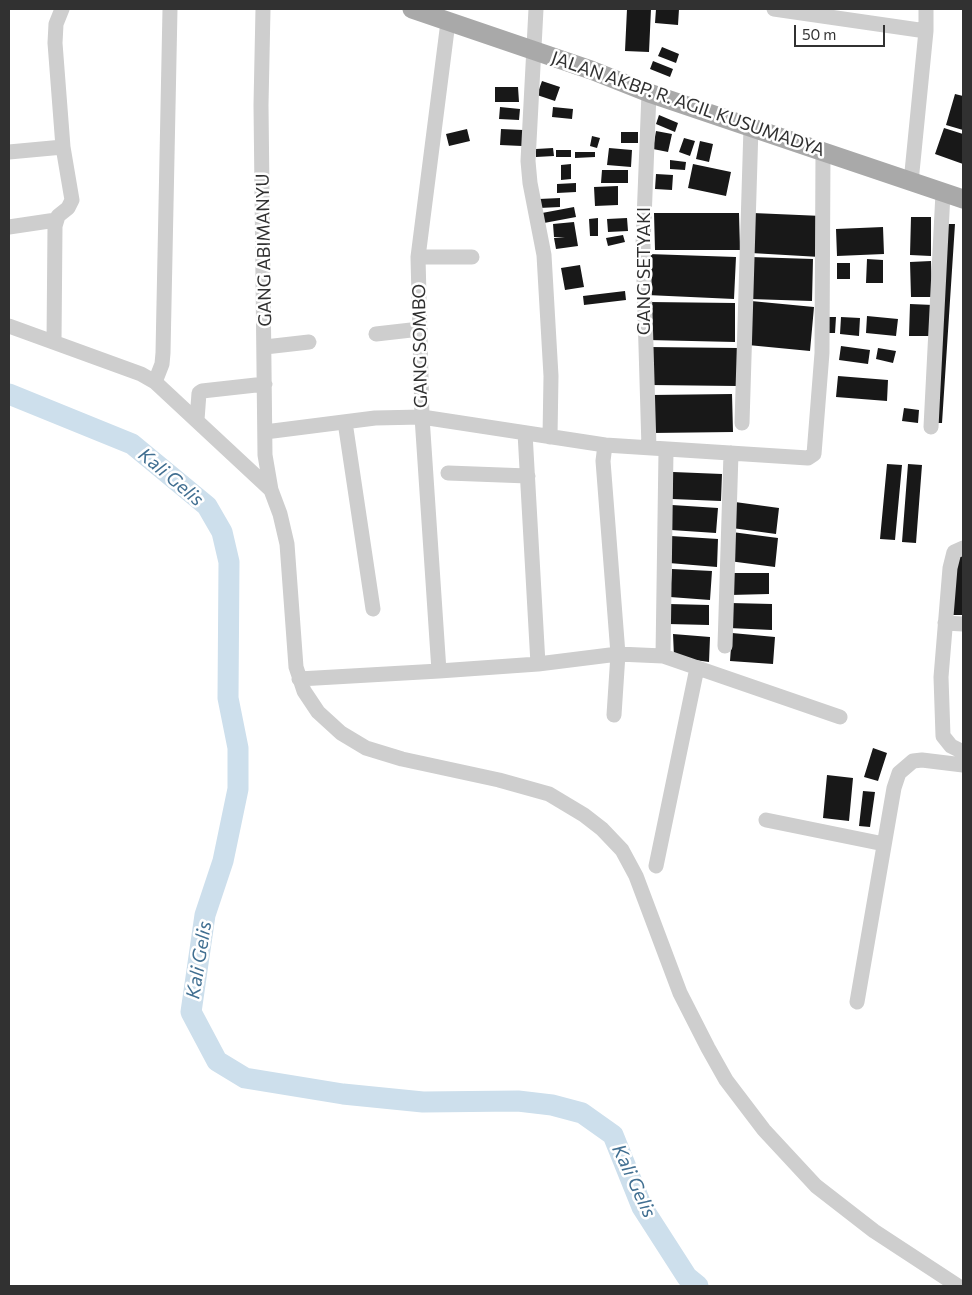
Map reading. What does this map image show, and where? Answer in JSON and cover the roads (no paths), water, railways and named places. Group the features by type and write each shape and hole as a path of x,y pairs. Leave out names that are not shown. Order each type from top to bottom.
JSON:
{"main road":[{"name":"JALAN AKBP. R. AGIL KUSUMADYA","path":"413,9 649,93 963,199"}],"street":[{"path":"9,227 56,220 71,204 72,200 63,147 54,42 56,24 62,9"},
{"path":"155,382 164,353 170,9"},
{"name":"GANG ABIMANYU","path":"263,9 265,432 266,466 270,490"},
{"path":"536,9 528,161 530,183 544,255 550,376 550,437"},
{"path":"774,9 926,31"},
{"path":"911,182 926,31 926,9"},
{"name":"GANG SOMBO","path":"438,672 422,417 418,257 448,22"},
{"name":"GANG SETYAKI","path":"648,448 643,245 649,93"},
{"path":"742,423 751,127"},
{"path":"9,152 63,147"},
{"path":"265,432 375,418 422,417 605,445 666,451 808,458 814,454 822,353 823,151"},
{"path":"931,428 943,193"},
{"path":"54,342 56,220"},
{"path":"418,257 472,257"},
{"path":"9,326 155,382 270,490 282,521 287,544 294,653 299,679 318,712 342,733 366,748 402,760 499,780 542,792 584,815 602,829 622,850 636,876 680,993 700,1034 726,1080 764,1130 816,1186 874,1231 958,1286"},
{"path":"376,334 420,330"},
{"path":"265,347 309,342"},
{"path":"197,420 199,393 202,391 265,384"},
{"path":"345,422 373,609"},
{"path":"525,433 538,664"},
{"path":"605,445 603,461 618,654 614,715"},
{"path":"663,656 666,451"},
{"path":"725,646 731,454"},
{"path":"448,473 528,476"},
{"path":"963,548 955,550 952,554 941,677 943,736 951,746 963,752"},
{"path":"946,623 963,624"},
{"path":"299,679 438,672 538,664 618,654 663,656 840,717"},
{"path":"656,866 697,668"},
{"path":"857,1002 894,788 903,768 913,761 922,760 963,765"},
{"path":"766,820 884,844"}],"waterway":[{"name":"Kali Gelis","path":"9,394 132,444 207,506 222,532 229,562 228,698 238,748 238,789 223,861 205,915 191,1012 217,1061 245,1078 343,1094 423,1102 518,1101 552,1105 582,1113 613,1135 642,1207 687,1277 698,1286"}]}
